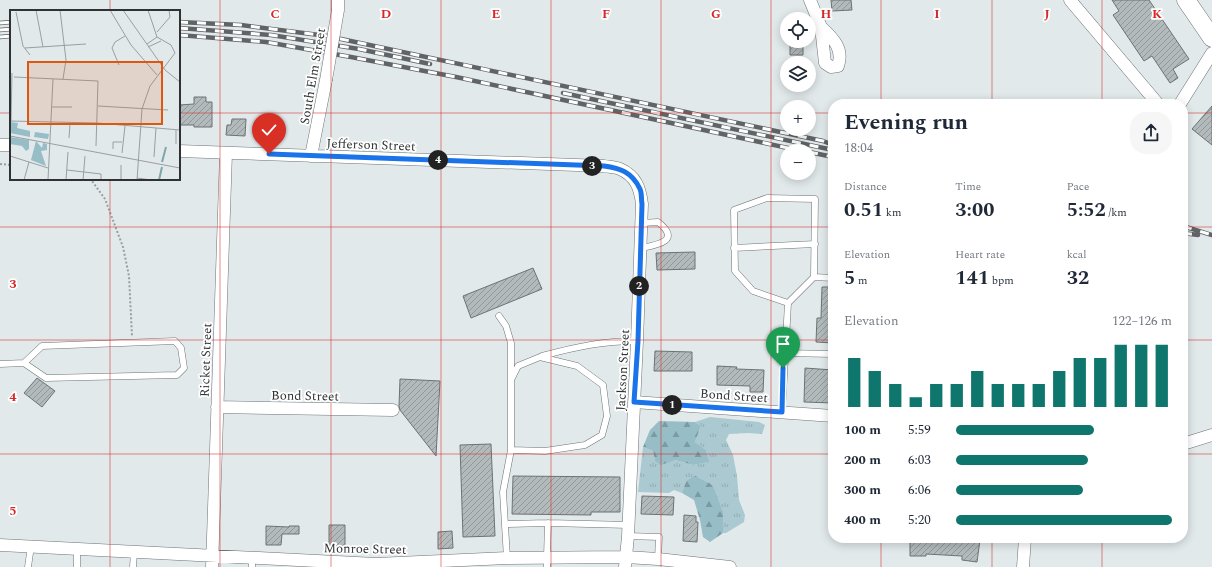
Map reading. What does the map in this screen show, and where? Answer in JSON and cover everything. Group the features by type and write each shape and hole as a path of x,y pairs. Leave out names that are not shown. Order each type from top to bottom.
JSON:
{"street":[{"path":"810,0 821,27"},
{"path":"1070,0 1154,99"},
{"path":"1186,0 1212,38"},
{"name":"South Elm Street","path":"311,156 326,80 338,5"},
{"path":"1183,99 1212,53"},
{"name":"Jefferson Street","path":"180,151 604,166 619,168 632,176"},
{"name":"Ricket Street","path":"212,562 226,153"},
{"name":"Jackson Street","path":"625,562 638,341 642,223 640,189 632,176"},
{"name":"Bond Street","path":"634,402 828,416"},
{"name":"Bond Street","path":"218,408 393,410"},
{"path":"1188,442 1212,435"},
{"path":"1023,567 1025,543"},
{"name":"Monroe Street","path":"0,545 134,552 212,562 376,565 507,558 547,562 625,562 658,559 730,567"}],"lane":[{"path":"782,412 784,353 788,302 814,277 815,199 767,198 734,210 735,271 753,291 788,302"},
{"path":"641,248 662,243 666,241 668,236 666,228 658,222 642,223"},
{"path":"734,248 815,244"},
{"path":"814,277 828,278"},
{"path":"499,316 506,326 511,343 511,450 503,492 507,558"},
{"path":"0,364 24,363 46,378 177,375 184,368 181,348 175,341 42,346 24,363"},
{"path":"511,380 518,366 540,356 593,344 615,341 638,341"},
{"path":"784,353 828,354"},
{"path":"511,450 545,451 585,445 602,435 607,416 603,385 576,366 540,356"},
{"path":"505,524 548,523 628,531 659,537 658,559"},
{"path":"547,562 548,523"},
{"path":"28,567 31,546"},
{"path":"77,549 77,567"},
{"path":"133,567 134,552"}],"path":[{"path":"0,164 10,165"},
{"path":"90,180 105,199 123,247 129,276 132,343"}],"green space":[{"path":"710,417 759,422 765,425 762,434 729,434 726,440 733,455 739,500 745,515 744,522 726,533 723,533 723,511 713,485 694,475 686,481 682,493 674,490 669,493 638,492 643,447 653,451 655,461 675,460 693,465 708,462 706,450 695,442 701,426 695,422"},
{"path":"659,421 695,422 701,426 695,442 706,450 709,462 693,465 675,460 661,465 655,461 653,451 643,447 650,430"},
{"path":"694,475 713,485 723,511 723,533 710,542 703,537 694,500 682,493 686,481"}],"building":[{"path":"831,0 851,0 852,10 832,11"},
{"path":"1112,0 1149,0 1189,59 1173,69 1178,78 1170,83 1152,56 1144,61 1113,15 1119,11"},
{"path":"790,48 803,48 803,55 790,55"},
{"path":"194,97 206,97 206,102 212,102 212,127 180,125 180,105 194,104"},
{"path":"1212,106 1212,145 1192,129"},
{"path":"232,119 246,119 245,136 226,135 227,125 231,125"},
{"path":"695,252 695,269 657,270 656,253"},
{"path":"533,268 542,289 471,318 463,296"},
{"path":"822,287 828,287 828,343 816,342 817,318 821,318"},
{"path":"655,351 692,352 692,371 654,371"},
{"path":"717,366 737,367 736,369 764,370 763,392 750,392 750,386 717,385"},
{"path":"805,368 828,370 828,403 804,402"},
{"path":"37,378 55,391 42,407 24,393"},
{"path":"400,379 440,381 436,456 400,410"},
{"path":"491,444 495,536 463,537 460,445"},
{"path":"513,476 620,477 620,512 591,512 591,515 512,514"},
{"path":"642,496 674,497 673,515 641,514"},
{"path":"684,515 696,516 696,522 698,522 697,542 683,541"},
{"path":"329,525 345,525 345,547 329,546"},
{"path":"266,526 299,526 299,534 282,534 281,545 266,545"},
{"path":"452,531 453,548 438,549 438,532"},
{"path":"910,543 980,543 977,562 962,560 962,556 926,554 926,556 910,556"}],"railway":[{"path":"0,23 10,22"},
{"path":"180,22 241,25 327,36 828,143"},
{"path":"180,28 271,35 359,49 430,64"},
{"path":"0,30 10,29"},
{"path":"180,35 266,42 351,57 456,77 780,146"},
{"path":"0,37 10,36"},
{"path":"563,93 828,149"},
{"path":"816,153 828,156"},
{"path":"1188,228 1212,235"},
{"path":"1188,234 1198,235"}],"route":[{"path":"269,154 604,166 619,168 632,176 640,189 642,204 638,341 634,402 782,412 783,368"}]}
